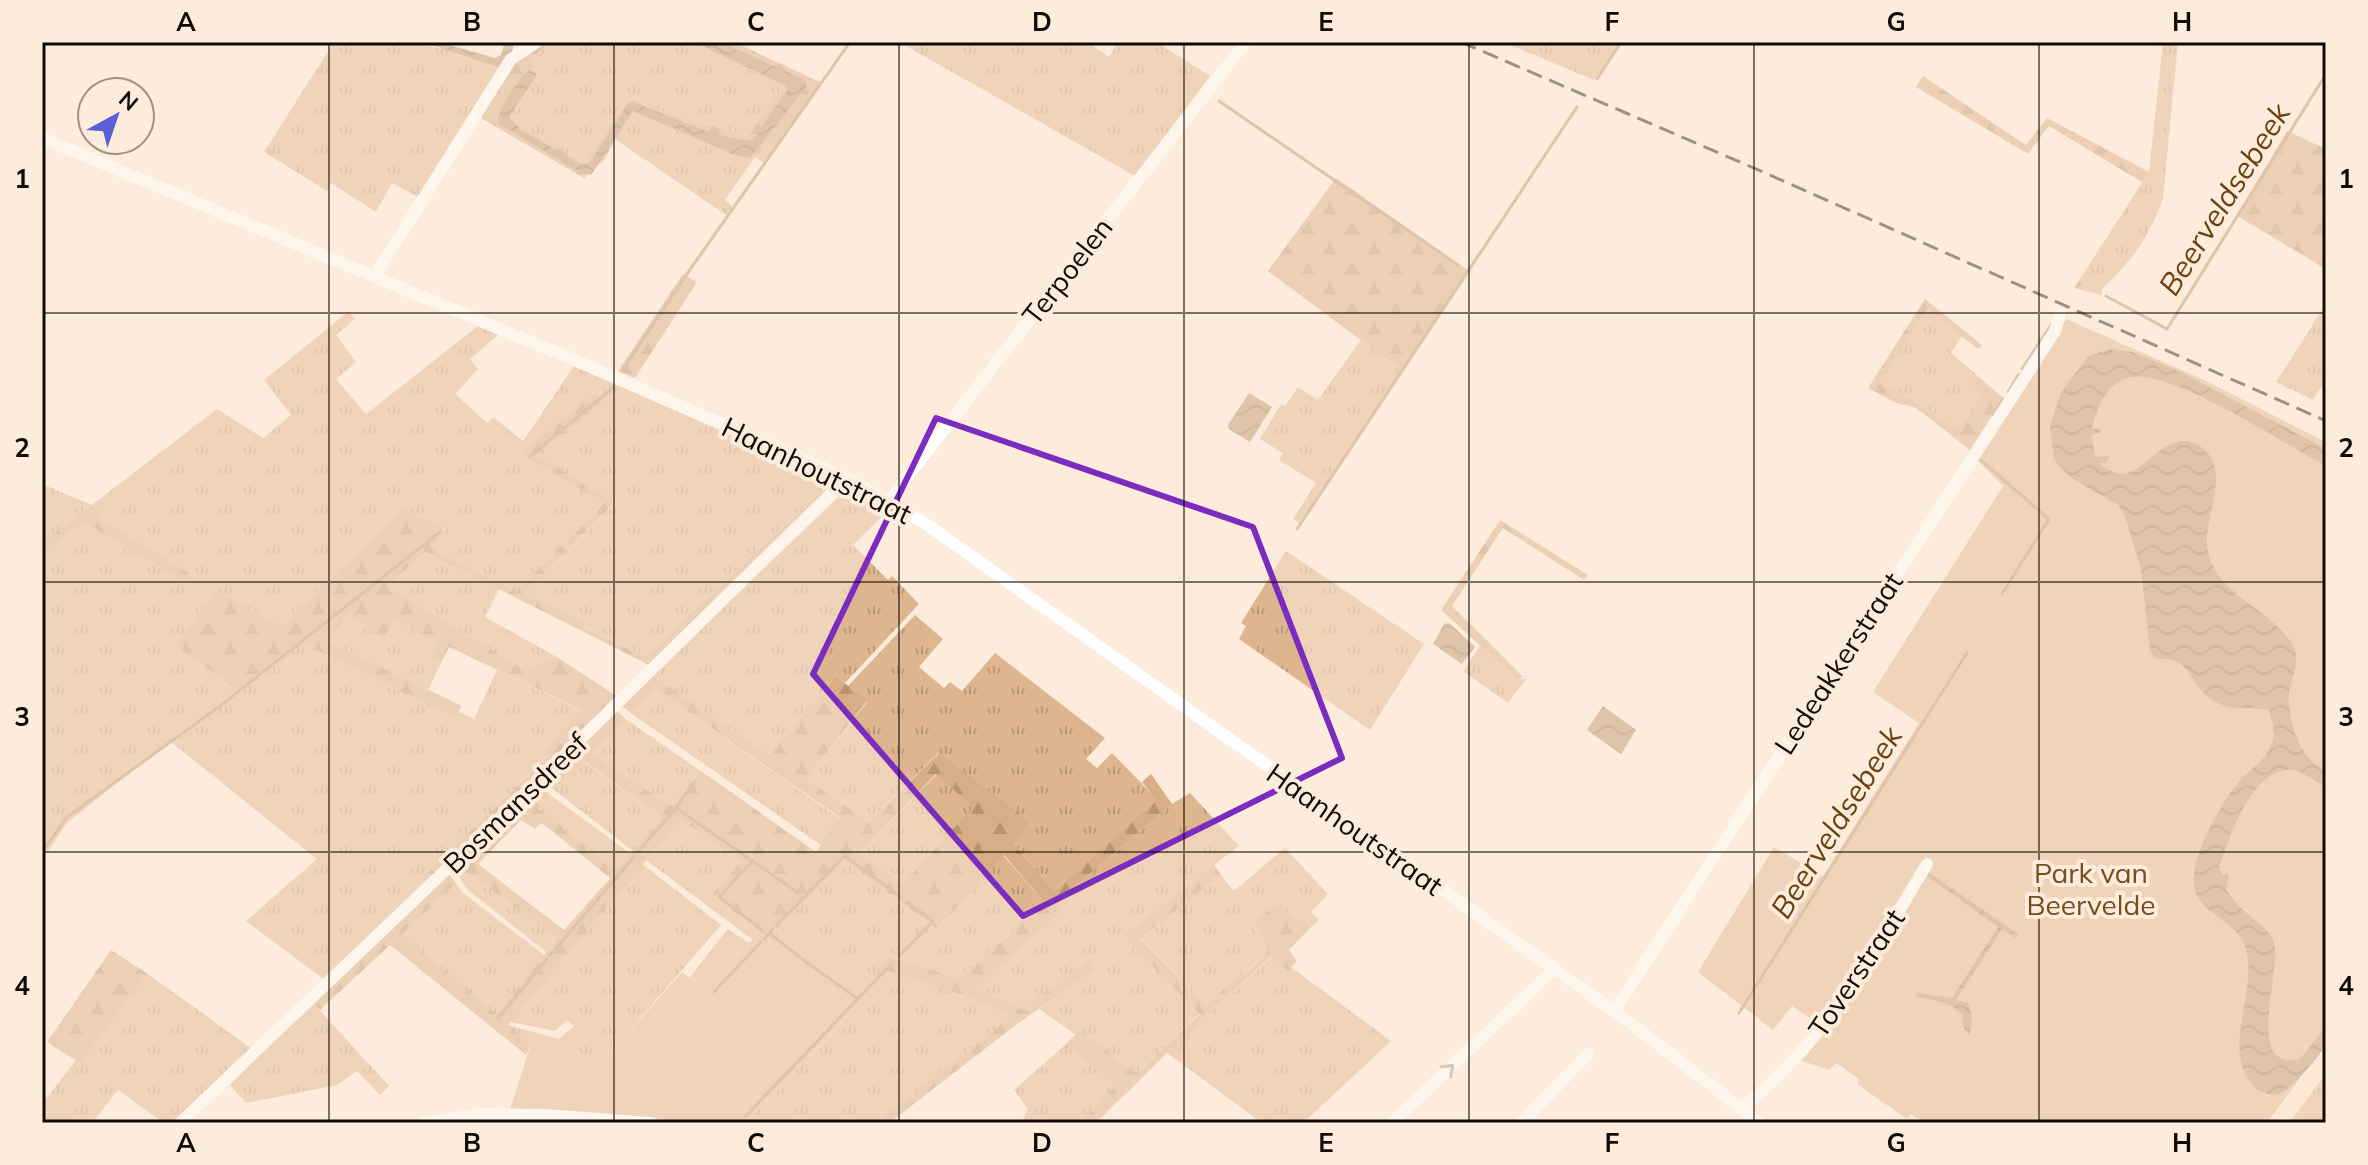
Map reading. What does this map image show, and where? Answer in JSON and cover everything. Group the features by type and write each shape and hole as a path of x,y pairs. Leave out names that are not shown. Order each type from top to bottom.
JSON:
{"main road":[{"path":"2279,1123 2326,1060"}],"street":[{"path":"374,277 511,59 537,42"},
{"name":"Terpoelen","path":"889,500 1246,42"},
{"name":"Haanhoutstraat","path":"42,138 572,359 847,478 889,500 1614,1011 1742,1108"},
{"name":"Ledeakkerstraat","path":"1614,1011 2055,331 2060,314"},
{"name":"Bosmansdreef","path":"180,1123 490,828 847,478"},
{"name":"Toverstraat","path":"1742,1108 1823,1030 1858,979 1927,864"},
{"path":"1392,1123 1553,970"},
{"path":"1521,1123 1588,1054"},
{"path":"1742,1108 1760,1123"},
{"path":"1742,1108 1767,1123"},
{"path":"424,1123 482,1114 652,1123"}],"highlighted area":[{"path":"936,418 1253,527 1342,758 1023,916 813,674"}],"green space":[{"path":"334,42 414,43 468,54 501,66 418,197 392,183 376,212 331,183 327,191 264,152"},
{"path":"541,42 549,42 531,61 534,71 504,116 584,164 615,118 624,124 604,160 584,178 479,117 510,68"},
{"path":"549,42 692,42 785,86 747,136 711,125 705,128 652,108 648,118 745,155 760,138 774,148 764,163 755,157 725,200 732,206 726,215 615,139 624,124 615,118 584,164 503,116 534,71 531,61"},
{"path":"692,42 734,42 822,83 774,148 760,138 745,155 648,118 652,107 705,127 711,125 747,136 784,86"},
{"path":"899,42 1087,42 1109,57 1118,42 1156,42 1210,76 1135,176"},
{"path":"1503,42 1621,42 1594,80"},
{"path":"2163,42 2178,42 2163,198 2146,236 2122,269 2102,289 2102,295 2074,288 2149,172"},
{"path":"1923,76 2026,145 2047,118 2149,172 2142,182 2049,126 2028,154 1916,87"},
{"path":"2287,131 2326,149 2326,269 2237,216"},
{"path":"1336,178 1469,271 1402,371 1268,271"},
{"path":"683,274 697,282 635,378 618,371"},
{"path":"1925,299 1982,345 1978,349 1927,309 1879,383 1910,398 1959,431 1982,394 1971,385 1978,376 2003,398 1970,450 1914,407 1896,403 1868,388"},
{"path":"2326,304 2326,379 2313,400 2276,382"},
{"path":"1927,309 1962,336 1951,353 1978,376 1972,385 1983,393 1959,432 1910,398 1878,383"},
{"path":"349,311 355,319 336,335 356,362 336,379 366,414 478,326 498,335 470,359 478,369 455,394 487,423 493,417 523,441 574,366 833,480 644,656 524,594 616,503 536,455 604,403 596,393 519,454 604,503 516,591 429,548 445,529 403,508 282,626 302,643 455,719 459,712 474,719 497,670 583,711 544,750 548,755 429,874 433,877 325,980 246,921 317,859 170,741 67,823 42,860 42,554 84,522 184,582 96,518 92,505 217,409 263,438 291,415 264,380"},
{"name":"Park van Beervelde","path":"2066,319 2202,379 2326,442 2326,1043 2267,1123 1925,1123 1911,1114 1907,1119 1857,1084 1859,1079 1836,1063 1830,1070 1799,1060 1827,1030 1792,1006 1773,1030 1698,972 1774,847 1823,876 1919,723 1873,692 2003,486 1975,458"},
{"path":"1361,340 1402,371 1299,523 1293,519 1316,483 1279,460 1283,453 1260,439 1281,404 1285,406 1298,387 1318,400"},
{"path":"596,392 604,403 536,455 616,502 524,594 584,622 583,627 644,656 830,483 834,487 649,665 425,552 387,587 521,667 541,664 557,657 618,697 433,877 428,873 548,756 543,751 582,710 449,647 441,663 431,658 438,643 394,620 383,639 350,613 326,641 462,706 455,719 302,643 240,691 175,646 216,591 282,626 403,508 445,529 430,548 516,591 604,503 519,454"},
{"path":"42,484 92,505 42,542"},
{"path":"849,487 889,509 853,545 888,580 892,576 919,604 845,683 836,676 769,757 652,675"},
{"path":"92,505 101,513 97,518 189,573 184,582 84,522 42,554 42,542"},
{"path":"1500,520 1588,575 1584,580 1503,528 1452,606 1523,677 1518,680 1441,610"},
{"path":"1286,551 1424,644 1370,730 1239,639 1246,626 1241,623"},
{"path":"425,552 499,589 485,617 557,657 541,664 521,667 386,588"},
{"path":"350,613 394,619 439,643 432,658 441,663 428,690 325,641"},
{"path":"915,615 943,639 919,667 944,688 950,682 962,691 995,653 1105,738 1086,759 1097,768 1112,753 1158,800 1054,891 1014,844 1028,821 938,753 869,822 806,779 867,702 848,686"},
{"path":"1481,645 1518,680 1527,678 1508,703 1463,671"},
{"path":"652,675 769,756 836,676 867,701 806,779 869,822 939,753 1029,821 1014,844 1054,891 1157,800 1142,782 1151,774 1172,804 1057,902 1064,910 974,988 1024,1010 1088,961 1094,970 1016,1025 889,1123 876,1123 1012,1016 965,996 880,968 888,956 958,978 1045,903 1004,855 937,929 843,860 767,937 712,895 741,861 681,819 508,1025 531,1044 526,1055 390,945 320,1010 312,1002 448,873 456,883 402,934 497,1015 557,938 458,866 541,786 549,794 537,807 617,870 662,817 584,761 553,789 544,782 617,711 627,720 592,753 671,806 701,771 816,852 839,817 655,689 632,714 622,706","holes":["936,774 973,807 903,884 860,853","521,820 535,829 542,823 610,878 564,930 478,864"]},
{"path":"655,689 839,818 821,845 632,714"},
{"path":"627,720 701,771 671,807 591,752"},
{"path":"583,761 662,817 633,851 553,789"},
{"path":"937,774 974,807 903,885 860,853"},
{"path":"1190,793 1239,846 1123,935 1200,1013 1136,1073 1081,1031 1076,1035 1039,1009 1093,970 1023,1010 973,988 1063,910 1057,902 1172,804"},
{"path":"549,794 631,854 617,871 537,807"},
{"path":"681,818 741,861 712,895 760,932 753,940 646,860"},
{"path":"1285,848 1328,894 1311,912 1319,920 1310,928 1301,916 1295,921 1255,928 1268,950 1244,975 1241,972 1206,1006 1140,937 1221,875 1234,891"},
{"path":"1003,855 1045,903 958,978 888,956 965,996 1013,1016 876,1123 746,1123 867,996 777,926 843,860 937,929"},
{"path":"642,864 721,925 605,1059 531,1044 507,1025 559,1039 574,1026 567,1020 555,1031 510,1022"},
{"path":"1214,865 1221,875 1140,938 1206,1006 1241,972 1245,975 1268,950 1255,927 1257,920 1274,906 1282,906 1295,921 1302,916 1310,928 1289,950 1297,961 1288,971 1271,957 1205,1017 1192,1032 1188,1045 1174,1058 1167,1053 1096,1123 1079,1123 1116,1086 1065,1045 1080,1030 1136,1073 1200,1014 1123,935"},
{"path":"458,866 557,938 546,952 467,889 454,869"},
{"path":"456,883 462,892 544,955 497,1016 401,934"},
{"path":"777,926 867,996 746,1123 701,1123 510,1109 531,1044 605,1059 682,972 704,988 760,932 767,937"},
{"path":"728,929 749,943 704,988 690,977"},
{"path":"111,950 148,974 80,1063 47,1042"},
{"path":"1272,957 1287,970 1291,967 1391,1041 1303,1123 1262,1123 1174,1058 1188,1045 1192,1032 1205,1017"},
{"path":"148,974 252,1049 174,1123 164,1123 118,1090 92,1123 42,1123 42,1104 76,1060 80,1062"},
{"path":"312,1002 389,1086 380,1095 357,1071 337,1085 246,1103 230,1085"},
{"path":"1065,1045 1117,1086 1079,1123 1021,1123 1028,1109 1014,1090"},
{"path":"2326,1074 2326,1123 2289,1123"}],"water":[{"path":"422,42 442,43 495,58 501,55 505,42 514,42 512,52 499,67"},
{"path":"695,42 721,42 805,80 807,86 751,158 735,155 633,111 591,175 572,168 498,123 508,96 525,72 530,71 536,76 509,117 521,130 580,164 590,163 632,101 712,132 743,140 753,139 787,91 787,86"},
{"path":"2110,349 2132,352 2179,371 2326,449 2326,466 2200,396 2150,378 2131,377 2115,384 2100,404 2092,429 2100,429 2101,432 2091,436 2096,457 2109,456 2106,463 2100,464 2113,472 2125,473 2136,469 2167,446 2178,442 2191,442 2206,451 2216,475 2207,535 2211,562 2230,588 2283,632 2295,651 2296,663 2289,692 2291,716 2307,756 2326,770 2326,787 2292,770 2278,772 2265,779 2244,807 2219,868 2223,875 2229,874 2226,890 2273,939 2275,952 2269,1034 2273,1050 2282,1059 2300,1059 2326,1027 2326,1043 2322,1051 2291,1086 2277,1095 2257,1089 2245,1074 2240,1057 2248,981 2244,944 2233,929 2202,903 2194,886 2202,844 2218,813 2243,777 2269,751 2273,729 2269,711 2222,705 2199,688 2184,667 2168,659 2157,659 2150,652 2141,569 2125,516 2118,505 2071,478 2054,460 2050,426 2061,393 2088,356"},
{"path":"1249,393 1272,407 1250,442 1229,429 1228,425"},
{"path":"1449,623 1475,647 1462,664 1433,644 1444,624"},
{"path":"1603,706 1636,730 1621,754 1587,730"},
{"path":"1928,872 2018,934 2016,938 2002,929 1956,1000 1968,1003 1971,1014 1969,1035 1964,1029 1961,1013 1945,1003 1916,997 1917,993 1952,998 1998,927 1927,876"}],"waterway":[{"path":"622,371 850,42"},
{"path":"1597,79 1621,42"},
{"name":"Beerveldsebeek","path":"2106,296 2167,329 2326,74"},
{"path":"1219,101 1458,265"},
{"path":"1297,529 1577,107"},
{"name":"Beerveldsebeek","path":"2077,286 2080,283"},
{"name":"Beerveldsebeek","path":"2022,369 2051,325"},
{"name":"Beerveldsebeek","path":"2008,392 2019,374"},
{"path":"529,457 614,387"},
{"name":"Beerveldsebeek","path":"1993,416 2003,399"},
{"name":"Beerveldsebeek","path":"1977,457 2049,519 2002,594"},
{"path":"42,852 67,817 220,706 440,532"},
{"name":"Beerveldsebeek","path":"1739,1013 1967,653"},
{"path":"694,782 676,808 797,892"},
{"path":"638,852 676,808"},
{"path":"776,926 845,856 902,898"},
{"path":"550,955 633,858"},
{"path":"752,861 719,897 761,929"},
{"path":"907,902 929,918"},
{"path":"899,956 932,920"},
{"path":"764,939 773,929"},
{"path":"769,933 800,957"},
{"path":"714,992 761,942"},
{"path":"498,1018 547,959"},
{"path":"802,959 858,999"},
{"path":"745,1117 893,962"}],"railway":[{"path":"1461,42 2326,421"}]}
